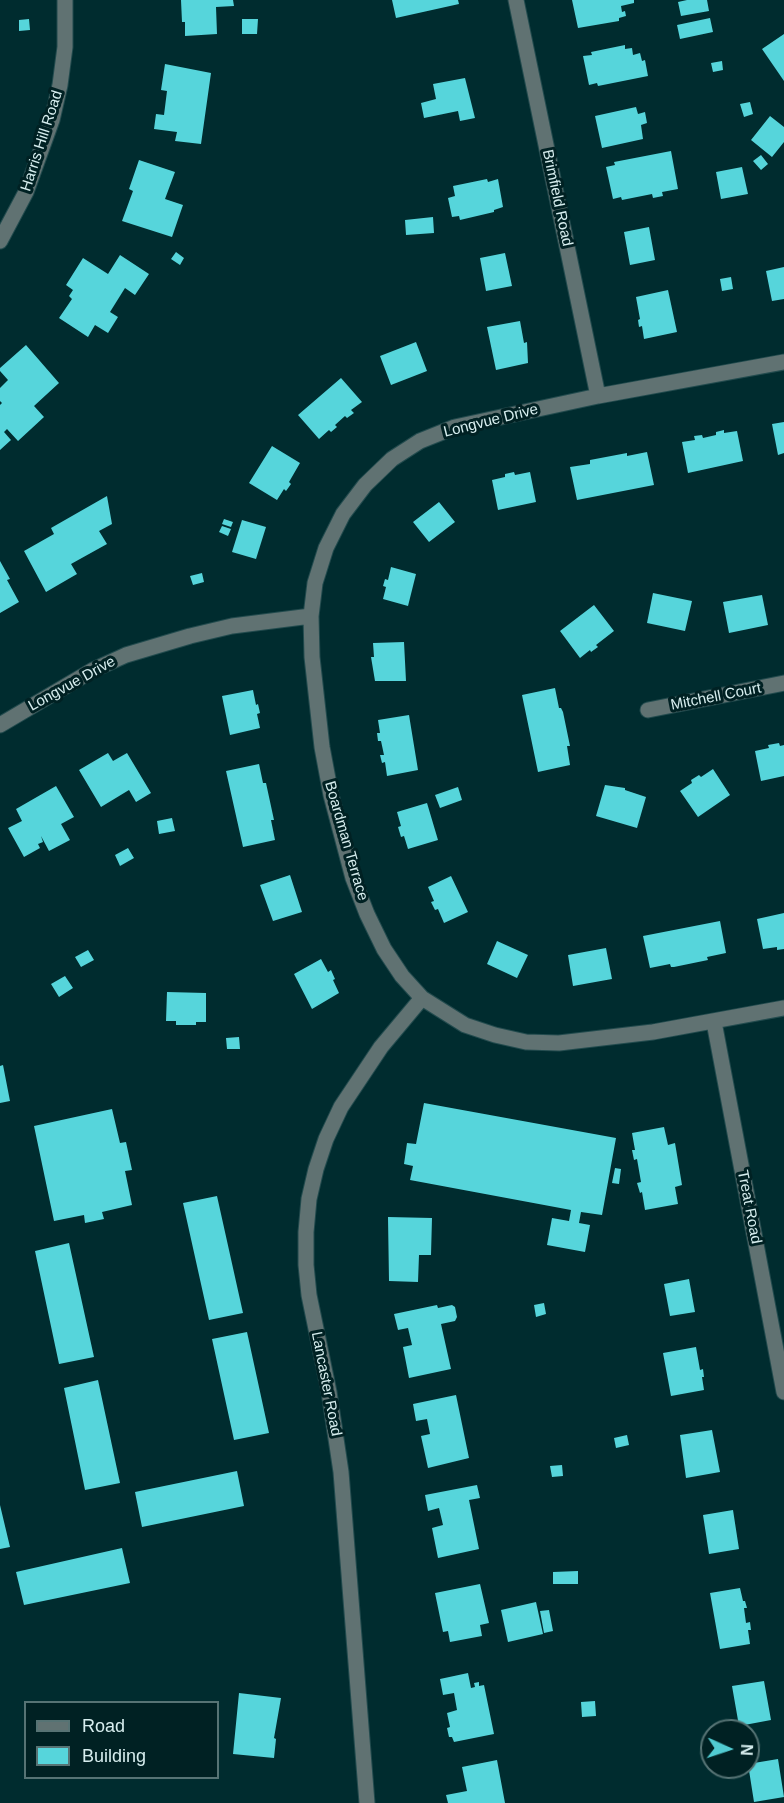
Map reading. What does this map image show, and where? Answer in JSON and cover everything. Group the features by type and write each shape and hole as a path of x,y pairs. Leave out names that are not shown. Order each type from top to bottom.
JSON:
{"street":[{"name":"Harris Hill Road","path":"0,241 26,192 52,120 65,47 64,0"},
{"name":"Brimfield Road","path":"516,0 598,396"},
{"name":"Longvue Drive","path":"0,725 93,670 126,655 232,626 312,616 315,583 326,548 338,523 365,485 392,459 420,441 455,427 598,396 784,362"},
{"name":"Boardman Terrace","path":"312,616 312,657 322,747 331,795 353,878 384,949 402,976 422,998 465,1024 495,1035 526,1042 559,1044 714,1022 784,1008"},
{"name":"Mitchell Court","path":"648,710 784,683"},
{"name":"Lancaster Road","path":"367,1803 342,1483 329,1392 309,1295 306,1232 315,1169 341,1107 381,1047 422,998"},
{"name":"Treat Road","path":"714,1022 784,1392"}],"building":[{"path":"181,0 233,0 234,6 216,7 217,34 185,36"},
{"path":"392,0 458,0 459,4 396,18"},
{"path":"572,0 634,0 634,3 621,6 626,16 619,18 619,21 578,28"},
{"path":"707,0 709,11 681,16 678,2"},
{"path":"710,18 713,32 680,39 677,25"},
{"path":"29,19 30,30 19,31 19,20"},
{"path":"242,19 258,19 257,34 242,34"},
{"path":"784,34 784,81 762,49"},
{"path":"625,45 625,49 632,48 633,55 640,53 642,61 645,60 648,76 598,86 597,83 589,85 583,56 592,55 591,52"},
{"path":"722,61 723,70 713,72 711,63"},
{"path":"165,64 211,73 201,144 175,141 177,132 154,129 156,114 164,115 167,91 161,90"},
{"path":"465,78 475,118 460,121 458,111 424,118 421,103 436,99 433,84"},
{"path":"750,102 753,114 744,117 740,104"},
{"path":"636,107 638,114 645,112 647,123 641,125 643,139 602,148 595,116"},
{"path":"770,116 784,127 784,142 772,157 751,140"},
{"path":"671,151 678,189 662,192 663,196 653,198 652,194 622,200 621,197 613,199 606,167 615,165 614,162"},
{"path":"761,155 768,164 761,170 753,161"},
{"path":"139,160 175,172 165,199 183,205 172,237 122,221 133,191 129,189"},
{"path":"742,167 748,194 721,199 716,172"},
{"path":"487,179 488,182 498,179 503,207 494,212 460,220 459,216 452,217 448,198 455,196 453,186"},
{"path":"433,217 434,233 406,235 405,220"},
{"path":"649,227 655,260 630,265 624,232"},
{"path":"176,252 184,258 180,265 171,259"},
{"path":"505,253 512,286 486,291 480,258"},
{"path":"120,255 149,274 135,295 125,288 110,312 118,317 108,333 95,325 88,337 59,318 72,299 69,296 73,290 66,285 83,258 108,274"},
{"path":"784,267 784,299 772,301 766,271"},
{"path":"731,277 733,289 722,291 720,279"},
{"path":"668,290 677,332 644,339 642,326 639,327 636,297"},
{"path":"520,321 524,343 527,342 528,363 496,370 487,327"},
{"path":"416,342 427,371 391,385 380,356"},
{"path":"26,345 59,383 34,406 44,417 18,441 7,429 4,432 11,440 0,450 0,405 2,403 0,388 8,380 0,368"},
{"path":"341,378 362,402 351,410 354,413 347,418 345,416 335,425 337,427 331,432 329,430 319,439 298,415"},
{"path":"784,422 784,453 778,455 772,424"},
{"path":"724,430 724,433 737,431 743,461 688,473 682,442 695,440 694,436 702,435 703,438 716,435 716,432"},
{"path":"272,446 300,463 289,482 291,484 286,491 284,489 277,500 249,483"},
{"path":"647,452 654,485 577,500 570,467 590,464 590,460"},
{"path":"514,472 515,475 530,472 536,502 498,510 492,480"},
{"path":"107,496 112,524 99,531 107,544 71,564 77,574 46,592 24,551 54,534 51,528"},
{"path":"439,502 455,522 429,542 413,522"},
{"path":"224,519 233,522 231,527 222,524"},
{"path":"242,520 266,527 256,559 232,552"},
{"path":"222,526 231,529 228,536 219,532"},
{"path":"0,561 19,602 0,613"},
{"path":"391,567 416,574 408,606 383,599 386,587 383,586 385,579 388,580"},
{"path":"202,573 204,582 193,585 190,576"},
{"path":"653,593 692,601 685,631 647,623"},
{"path":"762,595 768,625 729,633 723,602"},
{"path":"594,605 614,631 596,645 598,647 580,658 560,631"},
{"path":"404,642 406,681 375,681 371,657 374,657 373,643"},
{"path":"555,688 570,746 567,746 570,765 538,772 522,695"},
{"path":"253,690 260,713 257,714 260,728 230,735 222,696"},
{"path":"409,715 418,770 387,776 385,762 382,763 380,755 384,755 381,741 378,741 377,733 380,733 378,720"},
{"path":"779,743 780,746 784,745 784,776 761,781 755,751"},
{"path":"108,753 113,761 127,753 151,793 136,802 129,790 101,807 79,770"},
{"path":"259,764 263,783 266,783 274,820 271,820 275,840 243,847 226,771"},
{"path":"713,769 730,795 698,817 680,791 692,783 691,780"},
{"path":"605,785 625,788 625,790 646,797 637,828 596,816"},
{"path":"56,786 74,817 61,824 70,840 49,851 41,836 43,842 38,844 40,848 24,857 8,828 22,821 16,809"},
{"path":"458,787 462,800 440,808 435,795"},
{"path":"427,803 438,840 408,849 398,827 401,826 397,812"},
{"path":"172,818 175,831 159,834 157,821"},
{"path":"128,848 134,858 120,866 115,855"},
{"path":"290,875 302,912 273,921 260,885"},
{"path":"451,876 468,912 444,923 438,909 435,910 431,902 434,901 428,887"},
{"path":"784,913 784,949 777,950 777,947 763,949 757,919"},
{"path":"720,921 726,953 707,957 708,960 674,967 670,964 650,968 643,936"},
{"path":"497,941 528,955 517,978 487,964"},
{"path":"606,948 612,979 573,986 568,955"},
{"path":"88,950 94,960 81,967 75,957"},
{"path":"321,959 328,972 331,970 339,993 312,1009 294,974"},
{"path":"65,976 73,988 59,997 51,984"},
{"path":"167,992 206,993 206,1022 196,1022 196,1025 176,1025 176,1021 166,1021"},
{"path":"239,1037 240,1049 227,1049 226,1038"},
{"path":"3,1065 10,1101 0,1103 0,1066"},
{"path":"424,1103 616,1138 602,1215 581,1212 579,1223 590,1225 585,1252 547,1245 552,1218 569,1221 571,1210 410,1180 413,1166 404,1164 407,1143 416,1144"},
{"path":"112,1109 120,1143 126,1142 132,1170 125,1171 132,1205 102,1212 104,1219 85,1223 84,1215 54,1221 34,1126"},
{"path":"664,1127 668,1145 675,1143 682,1185 675,1187 678,1204 645,1210 642,1192 640,1193 637,1183 641,1182 637,1159 634,1160 632,1150 635,1150 632,1133"},
{"path":"615,1168 621,1169 619,1184 612,1183"},
{"path":"217,1196 243,1313 209,1320 183,1203"},
{"path":"388,1217 432,1218 431,1255 419,1255 418,1282 389,1281"},
{"path":"69,1243 94,1357 59,1364 35,1251"},
{"path":"689,1279 695,1312 670,1316 664,1284"},
{"path":"544,1303 546,1314 536,1317 534,1305"},
{"path":"437,1305 438,1308 452,1305 455,1307 457,1317 455,1321 441,1324 451,1369 409,1378 403,1347 412,1345 408,1328 398,1330 394,1314"},
{"path":"247,1332 269,1433 234,1440 212,1339"},
{"path":"696,1347 700,1370 703,1369 704,1390 671,1396 663,1353"},
{"path":"98,1380 120,1483 85,1490 64,1388"},
{"path":"456,1395 469,1458 428,1468 421,1436 430,1434 427,1419 416,1421 413,1404"},
{"path":"712,1430 720,1472 686,1478 680,1435"},
{"path":"627,1435 629,1445 616,1448 614,1438"},
{"path":"562,1465 563,1476 552,1477 550,1466"},
{"path":"237,1471 244,1506 142,1527 135,1492"},
{"path":"477,1485 480,1498 469,1500 479,1549 438,1558 432,1528 443,1525 439,1508 428,1511 425,1495"},
{"path":"0,1505 10,1547 0,1549"},
{"path":"733,1510 739,1549 709,1554 703,1515"},
{"path":"122,1548 130,1583 24,1605 16,1572"},
{"path":"578,1571 578,1584 553,1584 553,1572"},
{"path":"480,1584 489,1623 480,1625 482,1636 450,1642 448,1631 443,1632 435,1593"},
{"path":"740,1588 747,1608 744,1608 746,1623 750,1622 751,1630 748,1630 750,1644 720,1649 710,1593"},
{"path":"536,1602 543,1634 508,1642 501,1610"},
{"path":"549,1610 553,1631 544,1633 540,1611"},
{"path":"468,1673 471,1688 475,1687 474,1683 479,1682 479,1686 484,1685 494,1734 454,1742 452,1737 449,1737 447,1728 450,1727 447,1713 457,1710 454,1693 443,1695 440,1679"},
{"path":"764,1681 771,1720 760,1722 760,1719 738,1719 732,1686"},
{"path":"239,1693 281,1698 274,1738 276,1739 274,1758 233,1754"},
{"path":"595,1701 596,1716 582,1717 581,1702"},
{"path":"778,1759 784,1797 754,1802 750,1779 760,1779 760,1762"},
{"path":"497,1760 505,1803 448,1803 446,1795 467,1791 462,1767"}]}
